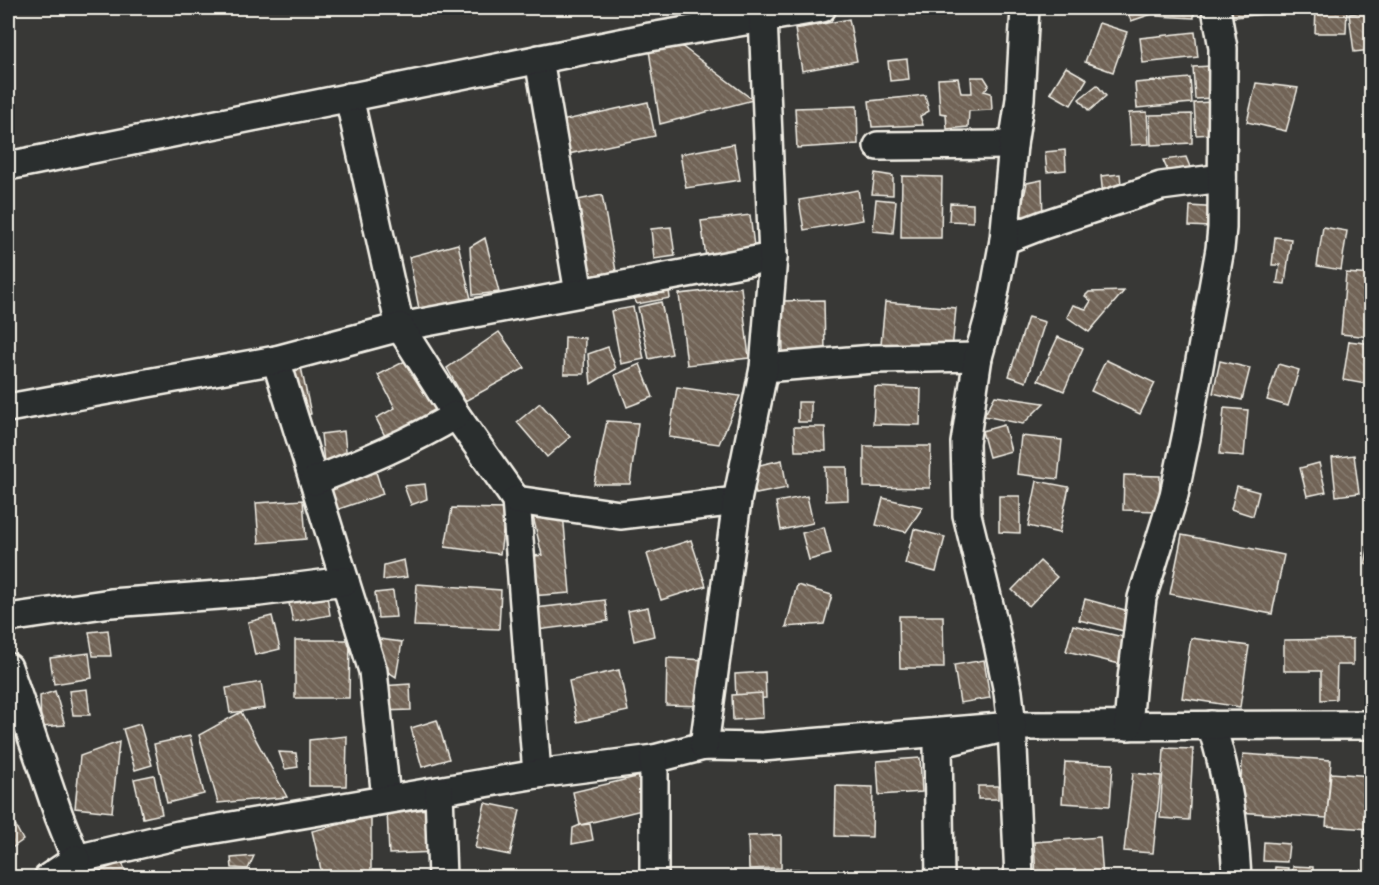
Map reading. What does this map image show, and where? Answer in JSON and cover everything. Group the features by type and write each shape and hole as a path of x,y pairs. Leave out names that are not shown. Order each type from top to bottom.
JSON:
{"street":[{"path":"8,166 539,59 822,8"},
{"path":"1018,878 1012,726 1008,692 994,625 966,515 965,443 978,357 991,311 1004,240 1020,99 1025,8"},
{"path":"1128,726 1143,598 1173,495 1214,290 1222,228 1222,48 1216,8"},
{"path":"704,746 737,501 764,368 773,257 763,17"},
{"path":"539,59 579,293"},
{"path":"349,97 400,327 456,415 516,500 537,774"},
{"path":"878,146 1013,145"},
{"path":"1004,240 1161,186 1222,178"},
{"path":"8,408 276,360 400,327 773,257"},
{"path":"764,368 874,359 978,357"},
{"path":"276,360 373,671 386,800"},
{"path":"314,481 378,455 431,430 456,415"},
{"path":"516,500 620,515 737,501"},
{"path":"8,618 111,603 259,592 345,581"},
{"path":"8,667 58,816 76,859"},
{"path":"1211,725 1222,757 1230,803 1237,878"},
{"path":"48,878 76,859 179,835 537,774 654,759 704,746 762,747 1012,726 1371,725"},
{"path":"940,878 938,744 1012,726"},
{"path":"654,759 654,878"},
{"path":"439,791 442,878"}],"building":[{"path":"1126,8 1151,8 1152,14 1131,21"},
{"path":"1158,8 1194,8 1194,18 1157,16"},
{"path":"1225,8 1285,8 1285,12 1226,18"},
{"path":"1316,8 1347,8 1346,33 1315,33"},
{"path":"1365,11 1371,50 1354,52 1349,14"},
{"path":"849,19 857,61 802,71 795,29"},
{"path":"1099,23 1127,32 1113,72 1085,62"},
{"path":"1195,32 1198,57 1143,63 1140,38"},
{"path":"680,45 753,100 660,124 649,50"},
{"path":"907,59 909,79 890,81 888,61"},
{"path":"1211,66 1213,98 1195,99 1193,67"},
{"path":"1066,67 1087,79 1071,105 1050,93"},
{"path":"971,77 984,77 989,85 984,91 991,93 992,110 969,111 968,127 947,129 946,114 940,113 938,79 958,78 961,93 972,93"},
{"path":"1190,78 1192,103 1137,108 1135,83"},
{"path":"1256,83 1298,88 1286,131 1247,122"},
{"path":"1097,85 1106,96 1089,111 1079,99"},
{"path":"925,95 929,111 920,116 923,125 872,127 869,101"},
{"path":"648,102 655,136 568,154 561,121"},
{"path":"1212,102 1213,134 1196,135 1194,103"},
{"path":"857,106 858,144 797,148 795,108"},
{"path":"1147,112 1149,144 1131,145 1129,113"},
{"path":"1192,114 1192,143 1151,145 1150,115"},
{"path":"734,144 740,180 686,188 680,154"},
{"path":"1065,150 1066,170 1047,172 1045,152"},
{"path":"1186,157 1190,167 1170,176 1163,160"},
{"path":"875,173 893,176 893,195 872,194"},
{"path":"1120,174 1122,195 1103,197 1101,176"},
{"path":"902,176 942,177 941,238 901,238"},
{"path":"1042,180 1043,223 1020,215 1027,183"},
{"path":"858,190 863,220 804,230 799,200"},
{"path":"602,195 616,271 587,277 573,201"},
{"path":"876,199 896,201 893,233 873,231"},
{"path":"950,203 973,204 973,222 949,221"},
{"path":"1190,206 1220,208 1210,227 1189,226"},
{"path":"750,215 755,254 706,257 701,221"},
{"path":"671,227 675,256 654,259 651,229"},
{"path":"1323,227 1347,231 1341,270 1317,266"},
{"path":"1275,237 1291,239 1285,284 1277,283 1280,265 1272,265"},
{"path":"485,238 499,292 473,295 470,247"},
{"path":"458,244 472,303 420,314 409,257"},
{"path":"1346,273 1372,275 1371,337 1341,334"},
{"path":"668,284 670,298 637,304 630,290"},
{"path":"741,287 749,358 687,365 679,294"},
{"path":"1124,291 1089,332 1067,317 1073,305 1086,309 1091,301 1085,296 1089,292"},
{"path":"824,300 825,353 783,354 782,301"},
{"path":"661,302 672,354 649,359 638,307"},
{"path":"885,302 956,308 952,350 881,344"},
{"path":"633,307 644,359 621,364 611,311"},
{"path":"1028,317 1045,322 1026,382 1009,376"},
{"path":"499,332 525,368 465,401 447,368"},
{"path":"565,337 585,338 584,374 564,374"},
{"path":"1058,337 1083,348 1064,391 1038,380"},
{"path":"1349,341 1372,344 1372,385 1343,380"},
{"path":"608,347 616,369 591,384 588,354"},
{"path":"411,358 439,413 387,440 376,418 395,408 378,375"},
{"path":"1106,360 1155,383 1140,414 1091,391"},
{"path":"1220,361 1250,368 1242,400 1213,393"},
{"path":"640,364 653,397 627,407 615,375"},
{"path":"1278,364 1299,370 1288,406 1267,400"},
{"path":"301,367 311,414 295,418 285,371"},
{"path":"677,387 740,396 719,444 669,437"},
{"path":"875,387 921,389 920,425 873,424"},
{"path":"995,396 1044,403 1023,424 984,416"},
{"path":"798,402 811,402 811,422 798,422"},
{"path":"540,403 570,437 547,457 517,422"},
{"path":"1224,408 1248,410 1244,456 1220,454"},
{"path":"607,421 638,423 630,484 594,484"},
{"path":"1004,425 1011,451 989,457 982,431"},
{"path":"794,427 825,427 826,451 795,451"},
{"path":"344,431 347,460 324,462 321,434"},
{"path":"1021,436 1062,440 1058,479 1017,474"},
{"path":"864,446 931,446 930,488 864,487"},
{"path":"1354,455 1359,493 1336,496 1332,458"},
{"path":"782,460 787,488 756,494 750,467"},
{"path":"1319,463 1326,492 1307,496 1300,468"},
{"path":"374,466 383,494 333,511 325,480"},
{"path":"825,467 847,467 848,500 826,501"},
{"path":"1124,475 1160,476 1159,511 1123,510"},
{"path":"1037,481 1069,487 1059,533 1028,526"},
{"path":"425,484 427,499 411,505 404,486"},
{"path":"1237,486 1259,492 1253,516 1231,509"},
{"path":"807,496 813,523 781,530 776,502"},
{"path":"999,496 1020,496 1020,533 999,532"},
{"path":"883,498 923,507 906,532 876,525"},
{"path":"303,500 306,539 259,543 256,503"},
{"path":"452,508 506,509 500,554 445,547"},
{"path":"532,512 563,513 570,593 530,596 527,557 542,555"},
{"path":"824,527 831,554 809,560 802,533"},
{"path":"914,529 945,537 936,572 905,564"},
{"path":"1372,531 1372,566 1365,564"},
{"path":"1182,535 1284,555 1272,614 1170,594"},
{"path":"691,540 706,586 661,600 647,554"},
{"path":"404,560 407,577 383,580 384,565"},
{"path":"1040,561 1057,577 1029,606 1012,590"},
{"path":"417,584 501,590 499,629 414,626"},
{"path":"797,585 832,595 824,624 786,627"},
{"path":"393,591 396,617 378,618 375,593"},
{"path":"327,596 330,615 293,622 289,603"},
{"path":"1085,599 1129,611 1124,631 1079,620"},
{"path":"605,600 608,621 529,631 527,609"},
{"path":"648,607 654,636 634,641 628,611"},
{"path":"272,616 280,649 255,655 248,622"},
{"path":"899,616 943,616 944,668 900,668"},
{"path":"1073,625 1127,638 1120,664 1066,651"},
{"path":"108,630 111,656 93,656 89,632"},
{"path":"1191,638 1249,646 1240,707 1182,698"},
{"path":"379,639 402,642 396,677 376,664"},
{"path":"1353,639 1353,665 1337,665 1336,699 1321,700 1321,671 1284,671 1284,640"},
{"path":"295,640 350,640 349,698 295,698"},
{"path":"89,653 92,678 54,684 50,658"},
{"path":"667,658 708,660 706,706 666,705"},
{"path":"984,660 990,698 960,703 954,665"},
{"path":"619,670 628,711 577,722 569,681"},
{"path":"765,672 766,698 736,700 735,674"},
{"path":"261,682 265,708 230,713 226,688"},
{"path":"410,684 411,710 381,711 380,686"},
{"path":"87,689 90,715 73,715 69,691"},
{"path":"55,691 65,725 41,727 40,696"},
{"path":"762,693 763,718 733,720 732,695"},
{"path":"241,712 287,797 218,803 199,735"},
{"path":"437,720 449,759 422,767 411,728"},
{"path":"140,724 152,765 135,770 123,729"},
{"path":"190,736 204,794 167,803 154,744"},
{"path":"347,736 346,786 309,786 309,740"},
{"path":"119,742 112,812 75,808 80,756"},
{"path":"1164,748 1193,749 1189,820 1160,818"},
{"path":"279,752 296,753 298,767 285,769"},
{"path":"1243,754 1331,760 1327,818 1238,812"},
{"path":"920,758 922,792 879,795 877,761"},
{"path":"1065,762 1113,764 1110,806 1062,803"},
{"path":"1133,773 1161,776 1153,853 1124,851"},
{"path":"1331,773 1372,776 1369,829 1326,826"},
{"path":"649,774 646,809 580,825 573,792"},
{"path":"154,775 162,814 143,818 134,779"},
{"path":"836,786 873,787 872,837 835,836"},
{"path":"978,786 998,786 998,799 978,799"},
{"path":"485,803 520,810 510,855 475,848"},
{"path":"434,809 436,852 389,854 387,811"},
{"path":"371,817 371,874 322,874 312,831"},
{"path":"590,824 593,840 572,844 573,828"},
{"path":"15,825 23,840 9,850 13,874 8,873 8,828"},
{"path":"781,835 781,868 749,869 748,836"},
{"path":"1100,837 1103,878 1036,878 1034,842"},
{"path":"1264,842 1289,844 1287,862 1263,861"},
{"path":"254,856 248,869 232,868 231,858"},
{"path":"122,862 128,878 83,878"},
{"path":"1293,866 1313,867 1313,878 1292,878"},
{"path":"1275,867 1288,868 1287,878 1274,878"},
{"path":"786,869 799,869 800,878 786,878"},
{"path":"1147,874 1179,878 1147,878"},
{"path":"955,876 999,876 999,878 955,878"}]}
